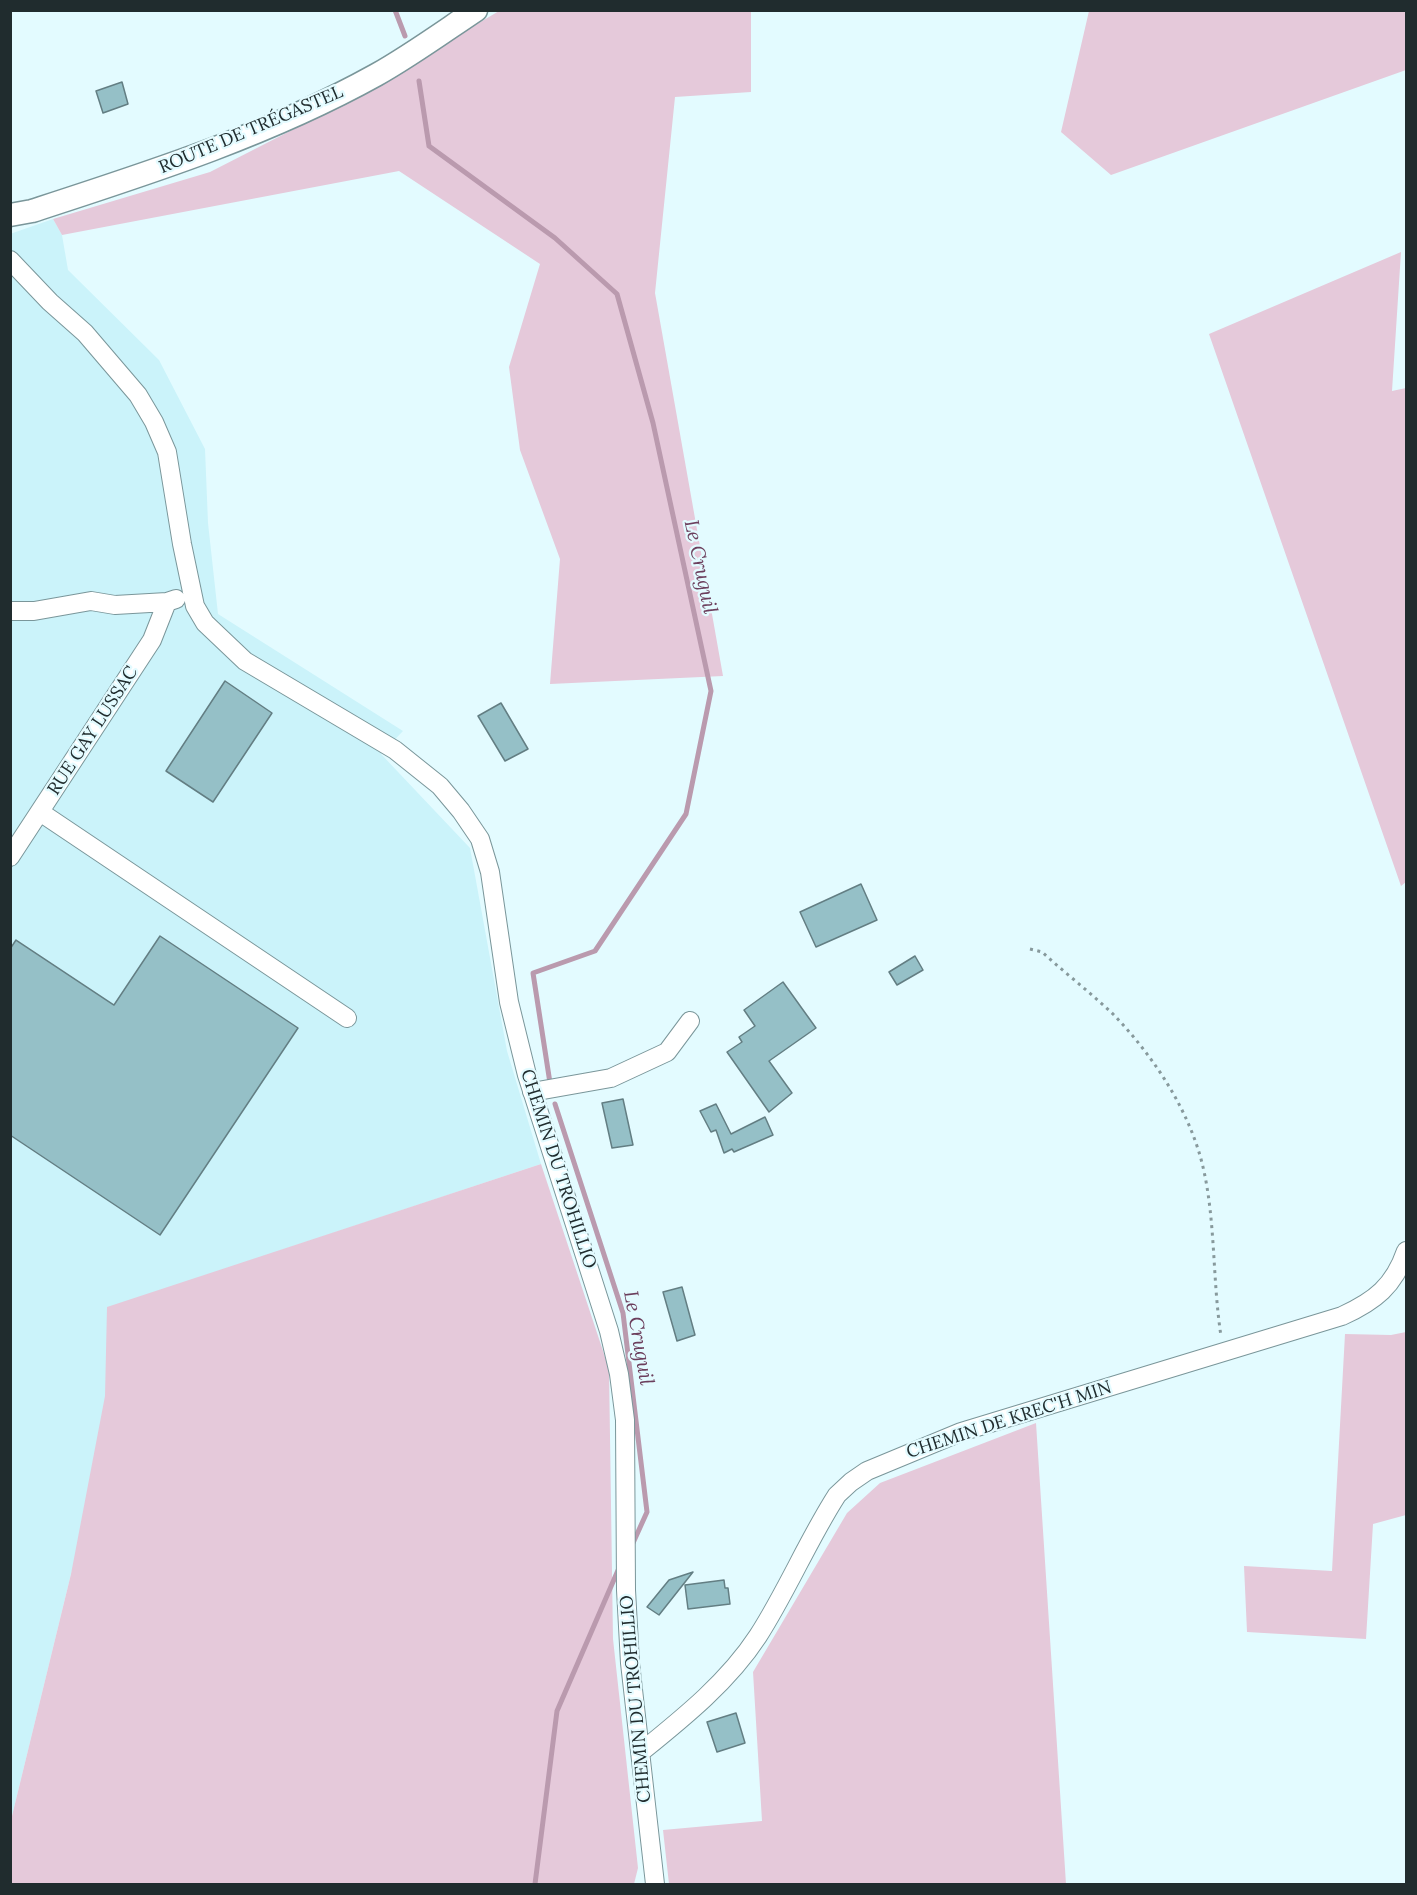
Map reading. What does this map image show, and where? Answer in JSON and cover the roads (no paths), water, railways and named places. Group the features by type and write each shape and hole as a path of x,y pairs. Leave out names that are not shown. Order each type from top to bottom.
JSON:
{"main road":[{"name":"ROUTE DE TRÉGASTEL","path":"10,215 32,211 159,170 250,134 377,75 476,10"}],"street":[{"name":"CHEMIN DU TROHILLIO","path":"10,260 50,302 85,333 138,394 154,422 167,452 195,606 205,623 245,661 394,750 440,786 471,824 480,839 490,872 509,1002 532,1092 609,1332 623,1397 626,1590 630,1663 655,1884"},
{"path":"10,611 34,611 91,601 115,605 167,602 192,593"},
{"name":"RUE GAY LUSSAC","path":"10,857 152,640 167,602"},
{"path":"40,812 347,1018"},
{"path":"532,1092 611,1078 667,1052 690,1021"},
{"name":"CHEMIN DE KREC'H MIN","path":"640,1752 705,1697 730,1671 757,1637 825,1514 837,1495 850,1482 884,1463 961,1432 1342,1316 1366,1306 1377,1297 1394,1278 1407,1251"}],"waterway":[{"name":"Le Cruguil","path":"395,10 405,36"},
{"name":"Le Cruguil","path":"419,81 429,146 555,238 617,294 653,423 711,691 686,814 595,951 533,973 550,1083"},
{"name":"Le Cruguil","path":"555,1104 623,1313 647,1512 633,1543"},
{"name":"Le Cruguil","path":"535,1884 557,1711 619,1568"}]}
